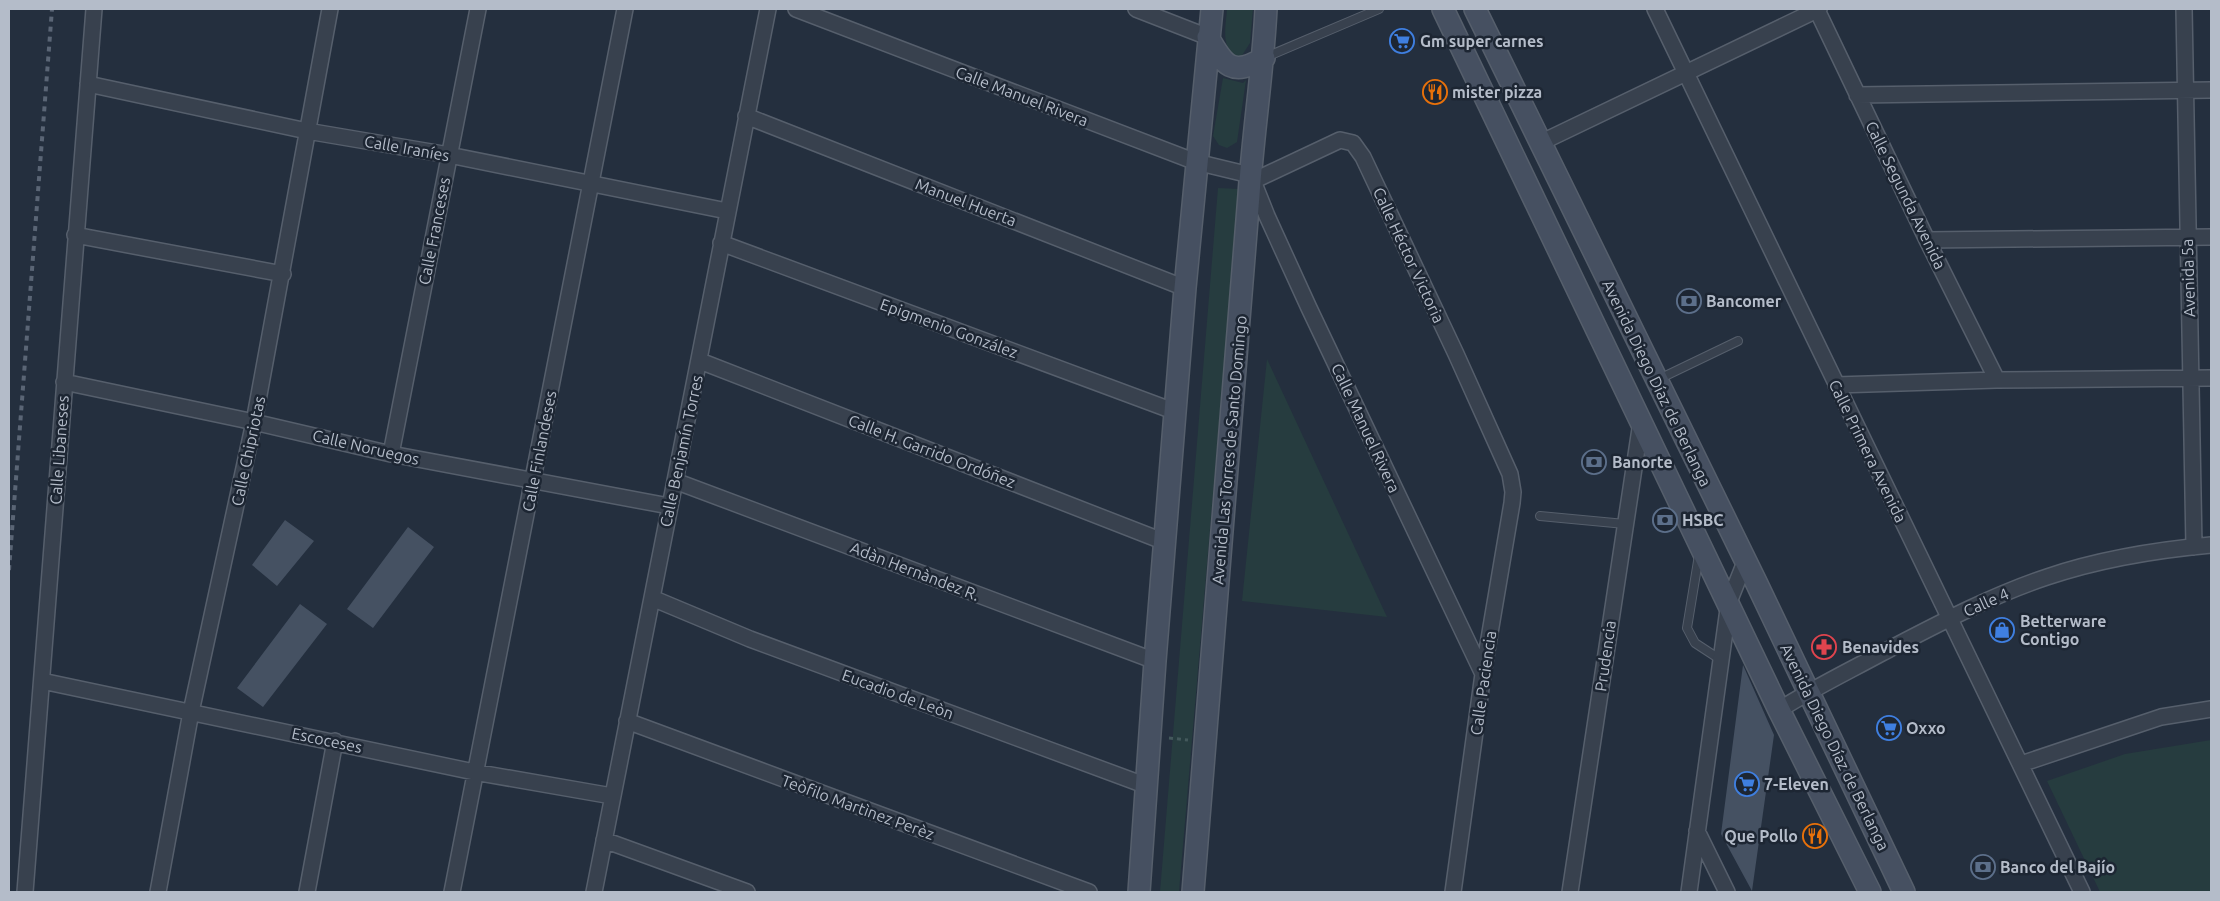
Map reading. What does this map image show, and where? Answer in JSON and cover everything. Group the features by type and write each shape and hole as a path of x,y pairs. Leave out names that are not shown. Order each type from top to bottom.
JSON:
{"main road":[{"path":"1139,892 1155,661 1185,288 1212,9"},
{"name":"Avenida Las Torres de Santo Domingo","path":"1193,892 1252,178 1264,58 1266,9"},
{"name":"Avenida Diego Díaz de Berlanga","path":"1443,9 1516,164 1642,420 1779,710 1870,892"},
{"name":"Avenida Diego Díaz de Berlanga","path":"1475,9 1904,892"},
{"path":"1208,37 1221,61 1236,69 1249,67 1264,58"}],"street":[{"name":"Calle Libaneses","path":"25,892 94,9"},
{"name":"Calle Chipriotas","path":"158,892 191,712 254,422 283,274 330,9"},
{"name":"Calle Franceses","path":"391,454 478,9"},
{"name":"Calle Finlandeses","path":"452,892 625,9"},
{"name":"Calle Benjamín Torres","path":"594,892 768,9"},
{"name":"Calle Manuel Rivera","path":"796,9 1196,162 1252,178 1267,216 1309,308 1483,674"},
{"path":"1136,9 1208,37"},
{"name":"Calle Primera Avenida","path":"1655,9 2082,892"},
{"path":"1540,143 1818,9"},
{"name":"Calle Segunda Avenida","path":"1818,9 1857,96 1926,240 1997,380"},
{"name":"Avenida 5a","path":"2184,9 2194,546"},
{"name":"Calle Iraníes","path":"88,84 307,131 449,155 727,210"},
{"path":"1857,96 2211,90"},
{"name":"Manuel Huerta","path":"746,116 1185,288"},
{"name":"Calle Héctor Victoria","path":"1252,178 1340,140 1353,144 1369,170 1456,354 1510,474"},
{"path":"76,235 283,274"},
{"path":"1926,240 2211,236"},
{"name":"Epigmenio González","path":"721,243 1176,412"},
{"name":"Calle H. Garrido Ordóñez","path":"700,360 1165,542"},
{"path":"1836,385 1997,380 2211,378"},
{"name":"Calle Noruegos","path":"64,382 254,422 391,454 669,506"},
{"name":"Prudencia","path":"1570,892 1642,420"},
{"name":"Calle Paciencia","path":"1454,892 1483,674 1513,492 1510,474"},
{"name":"Adàn Hernàndez R.","path":"676,481 1155,661"},
{"name":"Calle 4","path":"1779,710 1808,692 1950,618 2048,576 2124,556 2211,545"},
{"path":"1689,892 1729,602 1745,562"},
{"name":"Eucadio de Leòn","path":"652,598 750,640 1147,786"},
{"name":"Escoceses","path":"42,681 335,741 474,772 612,796"},
{"path":"2021,764 2161,717 2211,709"},
{"name":"Teòfilo Martìnez Perèz","path":"627,721 1089,892"},
{"path":"307,892 335,741"},
{"path":"1697,831 1727,892"},
{"path":"604,840 747,892"}],"lane":[{"path":"1264,58 1379,9"},
{"path":"1656,381 1738,341"},
{"path":"1540,516 1625,524"},
{"path":"1701,546 1687,628 1695,643 1721,660"}],"path":[{"path":"1150,738 1206,742"}],"green space":[{"path":"1227,9 1253,9 1250,43 1241,57 1237,58 1228,48 1226,42"},
{"path":"1223,78 1243,83 1246,80 1237,142 1227,148 1219,145 1213,136"},
{"path":"1218,188 1239,189 1179,892 1160,892"},
{"path":"1267,359 1387,617 1242,601"},
{"path":"2211,740 2211,892 2100,892 2047,781 2125,754"}],"building":[{"path":"285,520 314,541 277,586 252,565"},
{"path":"408,527 434,547 373,628 347,609"},
{"path":"300,604 327,624 263,707 237,688"},
{"name":"7-Eleven","path":"1743,665 1774,735 1752,891 1721,834"}],"railway":[{"path":"9,570 52,9"}],"place":[{"name":"Gm super carnes","path":"1402,41"},
{"name":"mister pizza","path":"1435,92"},
{"name":"Bancomer","path":"1689,301"},
{"name":"Banorte","path":"1594,462"},
{"name":"HSBC","path":"1665,520"},
{"name":"Betterware Contigo","path":"2002,630"},
{"name":"Benavides","path":"1824,647"},
{"name":"Oxxo","path":"1889,728"},
{"name":"7-Eleven","path":"1747,784"},
{"name":"Que Pollo","path":"1815,836"},
{"name":"Banco del Bajío","path":"1983,867"}]}
